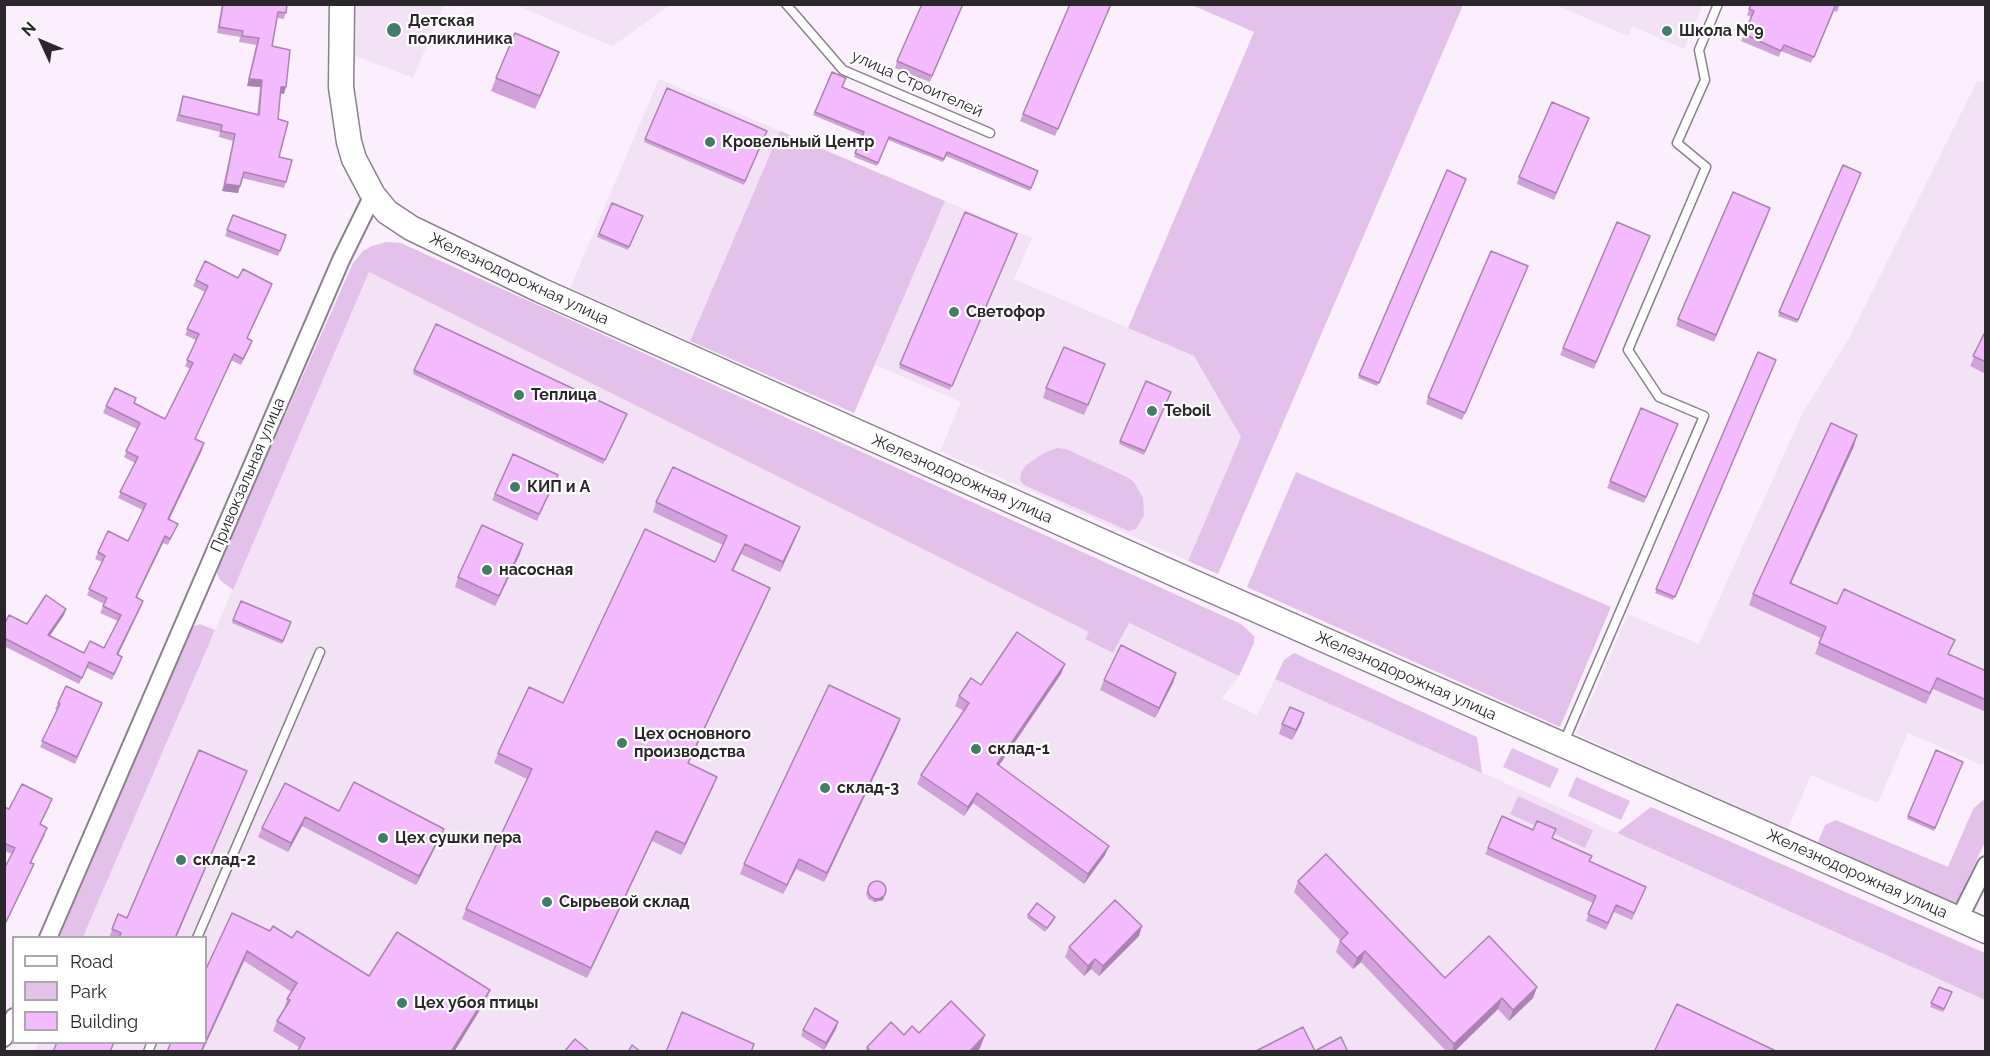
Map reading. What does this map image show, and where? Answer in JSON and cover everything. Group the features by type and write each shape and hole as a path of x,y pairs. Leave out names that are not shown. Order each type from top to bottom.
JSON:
{"main road":[{"path":"342,4 341,70 344,109 354,159 373,195"},
{"name":"Железнодорожная улица","path":"373,195 387,212 411,228 540,290 1235,601 1986,931"}],"street":[{"name":"Привокзальная улица","path":"49,936 341,260 373,195"},
{"path":"1959,919 1986,865"},
{"path":"4,1038 12,1021"}],"lane":[{"name":"улица Строителей","path":"786,4 843,70 990,133"},
{"path":"1563,745 1704,416 1659,397 1628,350 1706,167 1677,143 1705,80 1699,50 1718,4"},
{"path":"198,936 320,652"}],"shaded area":[{"name":"Детская поликлиника","path":"354,5 444,5 413,78 353,55"},
{"name":"Детская поликлиника","path":"515,5 670,5 613,46"},
{"name":"Школа №9","path":"1555,5 1703,5 1684,49 1632,26 1628,36"},
{"path":"659,79 780,131 690,341 570,288"},
{"path":"1977,81 1985,83 1985,760 1982,765 1908,733 1878,803 1811,775 1788,829 1576,734 1628,614 1699,644 1802,414 1849,338"},
{"path":"945,201 1032,238 1014,279 1194,356 1241,437 1188,561 940,451 961,402 875,365"},
{"path":"369,272 1089,632 1085,639 1112,653 1128,623 1239,676 1222,698 1257,715 1275,679 1986,1000 1985,1052 34,1052 38,1044 207,1044 207,936 83,936"}],"green space":[{"path":"1192,5 1463,5 1218,574 1188,561 1241,437 1194,356 1128,328 1254,32"},
{"path":"780,131 945,201 854,413 690,341"},
{"path":"386,242 401,243 1241,624 1254,636 1254,643 1239,676 1129,623 1113,653 1085,639 1089,632 369,272 233,590 220,580 216,571 353,263 363,251"},
{"path":"1057,448 1066,449 1134,482 1143,498 1144,515 1136,529 1129,531 1024,485 1020,480 1021,472 1026,465 1044,453"},
{"path":"1296,472 1611,607 1560,727 1247,587"},
{"path":"200,624 215,630 83,936 60,936 191,627"},
{"path":"1294,653 1477,737 1482,773 1275,679 1284,660"},
{"path":"1512,748 1559,769 1550,788 1503,767"},
{"path":"1576,777 1630,801 1621,820 1568,796"},
{"path":"1518,796 1593,830 1585,848 1510,814"},
{"path":"1983,800 1985,802 1985,842 1956,904 1818,842 1825,825 1836,820 1948,867 1973,809"},
{"path":"1651,807 1985,953 1985,1000 1617,833"}],"building":[{"path":"223,4 287,4 286,13 278,12 272,46 290,50 286,87 281,87 278,119 288,122 279,157 292,160 286,182 244,172 240,186 225,184 235,134 221,131 222,125 179,115 183,96 259,115 262,80 249,79 259,38 242,36 243,31 219,27"},
{"path":"922,4 963,4 932,76 897,61"},
{"path":"1070,4 1111,4 1058,129 1023,114"},
{"path":"1751,4 1836,4 1814,57 1784,45 1781,51 1744,34 1754,11 1749,9"},
{"path":"515,33 559,52 540,96 496,78"},
{"path":"832,72 846,78 842,87 1038,171 1031,188 947,152 944,159 889,137 878,163 855,153 864,132 815,112"},
{"path":"667,88 767,131 745,181 645,139"},
{"path":"1552,102 1589,118 1556,193 1519,177"},
{"path":"1843,165 1861,173 1798,320 1779,312"},
{"path":"1447,170 1466,179 1379,383 1359,375"},
{"path":"1733,192 1770,208 1716,335 1678,319"},
{"path":"612,203 643,216 629,247 599,234"},
{"path":"965,212 1017,234 952,386 900,364"},
{"path":"233,215 286,235 280,251 227,230"},
{"path":"1617,222 1650,236 1596,362 1563,348"},
{"path":"1491,251 1528,266 1465,413 1428,397"},
{"path":"205,261 238,278 243,269 272,284 247,338 252,341 243,359 234,354 195,439 204,443 168,519 178,524 170,539 165,536 136,597 143,601 117,654 122,657 114,674 89,662 82,678 4,638 4,625 9,615 27,624 46,595 66,609 48,635 84,653 90,641 104,648 121,615 103,606 107,598 89,589 105,556 98,552 108,531 128,541 146,504 120,492 138,457 126,451 140,423 106,406 115,388 136,398 134,403 165,419 193,363 187,360 199,334 187,329 208,286 196,280"},
{"name":"Теплица","path":"436,324 627,414 605,460 414,370"},
{"path":"1986,330 1986,362 1973,356"},
{"path":"1064,347 1105,364 1088,405 1046,388"},
{"path":"1758,352 1776,360 1675,597 1656,589"},
{"path":"1146,381 1171,392 1145,451 1120,441"},
{"path":"1641,408 1678,424 1646,497 1610,481"},
{"path":"1831,423 1857,435 1790,583 1837,604 1844,589 1955,640 1948,654 1986,671 1986,700 1937,678 1930,693 1819,643 1826,627 1753,594"},
{"path":"513,454 558,475 539,514 495,494"},
{"path":"673,467 800,527 783,562 745,544 732,570 770,588 688,763 717,777 685,844 656,831 591,968 466,909 532,769 498,753 529,687 563,703 645,529 715,562 727,536 656,502"},
{"name":"насосная","path":"482,525 523,544 499,596 458,577"},
{"path":"241,601 291,622 283,641 233,620"},
{"path":"1017,632 1065,664 997,764 1109,846 1088,874 977,793 968,807 921,775 969,703 959,696 971,678 981,685"},
{"path":"1121,645 1176,673 1159,708 1104,680"},
{"name":"склад-3","path":"829,685 900,719 827,873 799,859 787,885 744,864"},
{"path":"66,686 102,703 77,757 42,741"},
{"path":"1290,707 1304,713 1296,730 1282,724"},
{"name":"склад-2","path":"199,750 247,771 176,936 120,936 121,933 112,929 118,914 127,918"},
{"path":"1936,750 1963,762 1935,828 1908,816"},
{"path":"354,782 444,829 419,876 305,817 291,843 262,828 285,783 339,811"},
{"path":"22,784 52,799 40,824 47,828 30,863 34,864 6,922 4,921 4,869 15,848 4,843 4,807 9,809"},
{"path":"1502,816 1533,830 1537,821 1556,829 1552,838 1592,856 1589,861 1646,887 1634,913 1616,905 1608,923 1588,914 1596,896 1488,848"},
{"path":"1326,854 1445,978 1489,936 1537,987 1513,1010 1502,998 1454,1044 1365,951 1357,958 1340,941 1348,933 1298,881"},
{"path":"877,881 883,884 886,890 883,896 877,899 871,896 868,890 871,884"},
{"path":"1115,900 1142,926 1103,966 1095,959 1088,966 1069,947"},
{"path":"1037,903 1055,917 1047,928 1028,915"},
{"path":"232,913 270,931 273,926 292,938 297,931 369,976 397,932 490,990 451,1052 297,1052 305,1038 277,1021 297,983 247,951 207,1039 207,967"},
{"path":"1939,987 1952,992 1944,1009 1931,1003"},
{"path":"951,1001 985,1035 969,1052 871,1052 867,1047 891,1022 904,1035 912,1026 919,1033"},
{"path":"1677,1004 1778,1052 1654,1052"},
{"path":"815,1008 838,1022 826,1043 803,1030"},
{"path":"682,1012 754,1044 751,1052 666,1052"},
{"path":"1303,1027 1315,1051 1341,1037 1348,1052 1254,1052"},
{"path":"575,1039 588,1050 587,1052 564,1052"},
{"path":"56,1044 113,1044 110,1052 53,1052"},
{"path":"170,1044 204,1044 201,1052 167,1052"},
{"path":"632,1045 641,1052 628,1052"}],"place":[{"name":"Детская поликлиника","path":"394,30"},
{"name":"Школа №9","path":"1667,31"},
{"name":"Кровельный Центр","path":"710,142"},
{"name":"Светофор","path":"954,312"},
{"name":"Теплица","path":"519,395"},
{"name":"Teboil","path":"1152,411"},
{"name":"КИП и А","path":"515,487"},
{"name":"насосная","path":"487,570"},
{"name":"Цех основного производства","path":"622,743"},
{"name":"склад-1","path":"976,749"},
{"name":"склад-3","path":"825,788"},
{"name":"Цех сушки пера","path":"383,838"},
{"name":"склад-2","path":"181,860"},
{"name":"Сырьевой склад","path":"547,902"},
{"name":"Цех убоя птицы","path":"402,1003"}]}
